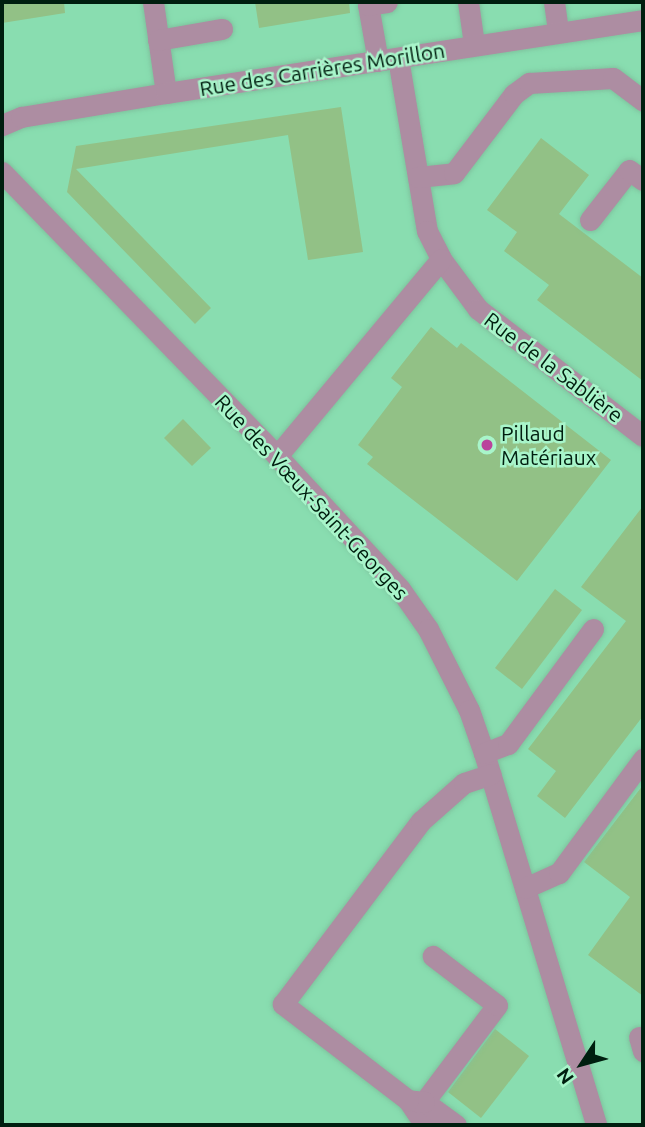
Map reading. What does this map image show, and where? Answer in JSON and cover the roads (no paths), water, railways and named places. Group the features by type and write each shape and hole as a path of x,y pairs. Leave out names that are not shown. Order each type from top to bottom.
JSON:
{"street":[{"path":"153,2 166,93"},
{"name":"Rue de la Sablière","path":"387,2 368,5 388,59 418,177 427,231 440,259 478,309 643,436"},
{"path":"468,2 474,44"},
{"path":"554,2 558,30"},
{"name":"Rue des Carrières Morillon","path":"2,125 21,117 166,93 558,30 643,20"},
{"path":"159,40 222,29"},
{"path":"418,177 454,173 514,94 529,82 613,78 643,101"},
{"path":"590,220 629,170 643,180"},
{"name":"Rue des Vœux-Saint-Georges","path":"2,172 277,456 400,589 428,629 464,700 484,753 596,1125"},
{"path":"277,456 440,259"},
{"path":"484,753 509,744 593,629"},
{"path":"525,888 559,873 643,759"},
{"path":"456,1125 416,1101 283,1004 421,821 464,783 491,774"},
{"path":"416,1101 498,1005 433,956"},
{"path":"416,1101 425,1125"}],"place":[{"name":"Pillaud Matériaux","path":"487,445"}]}
